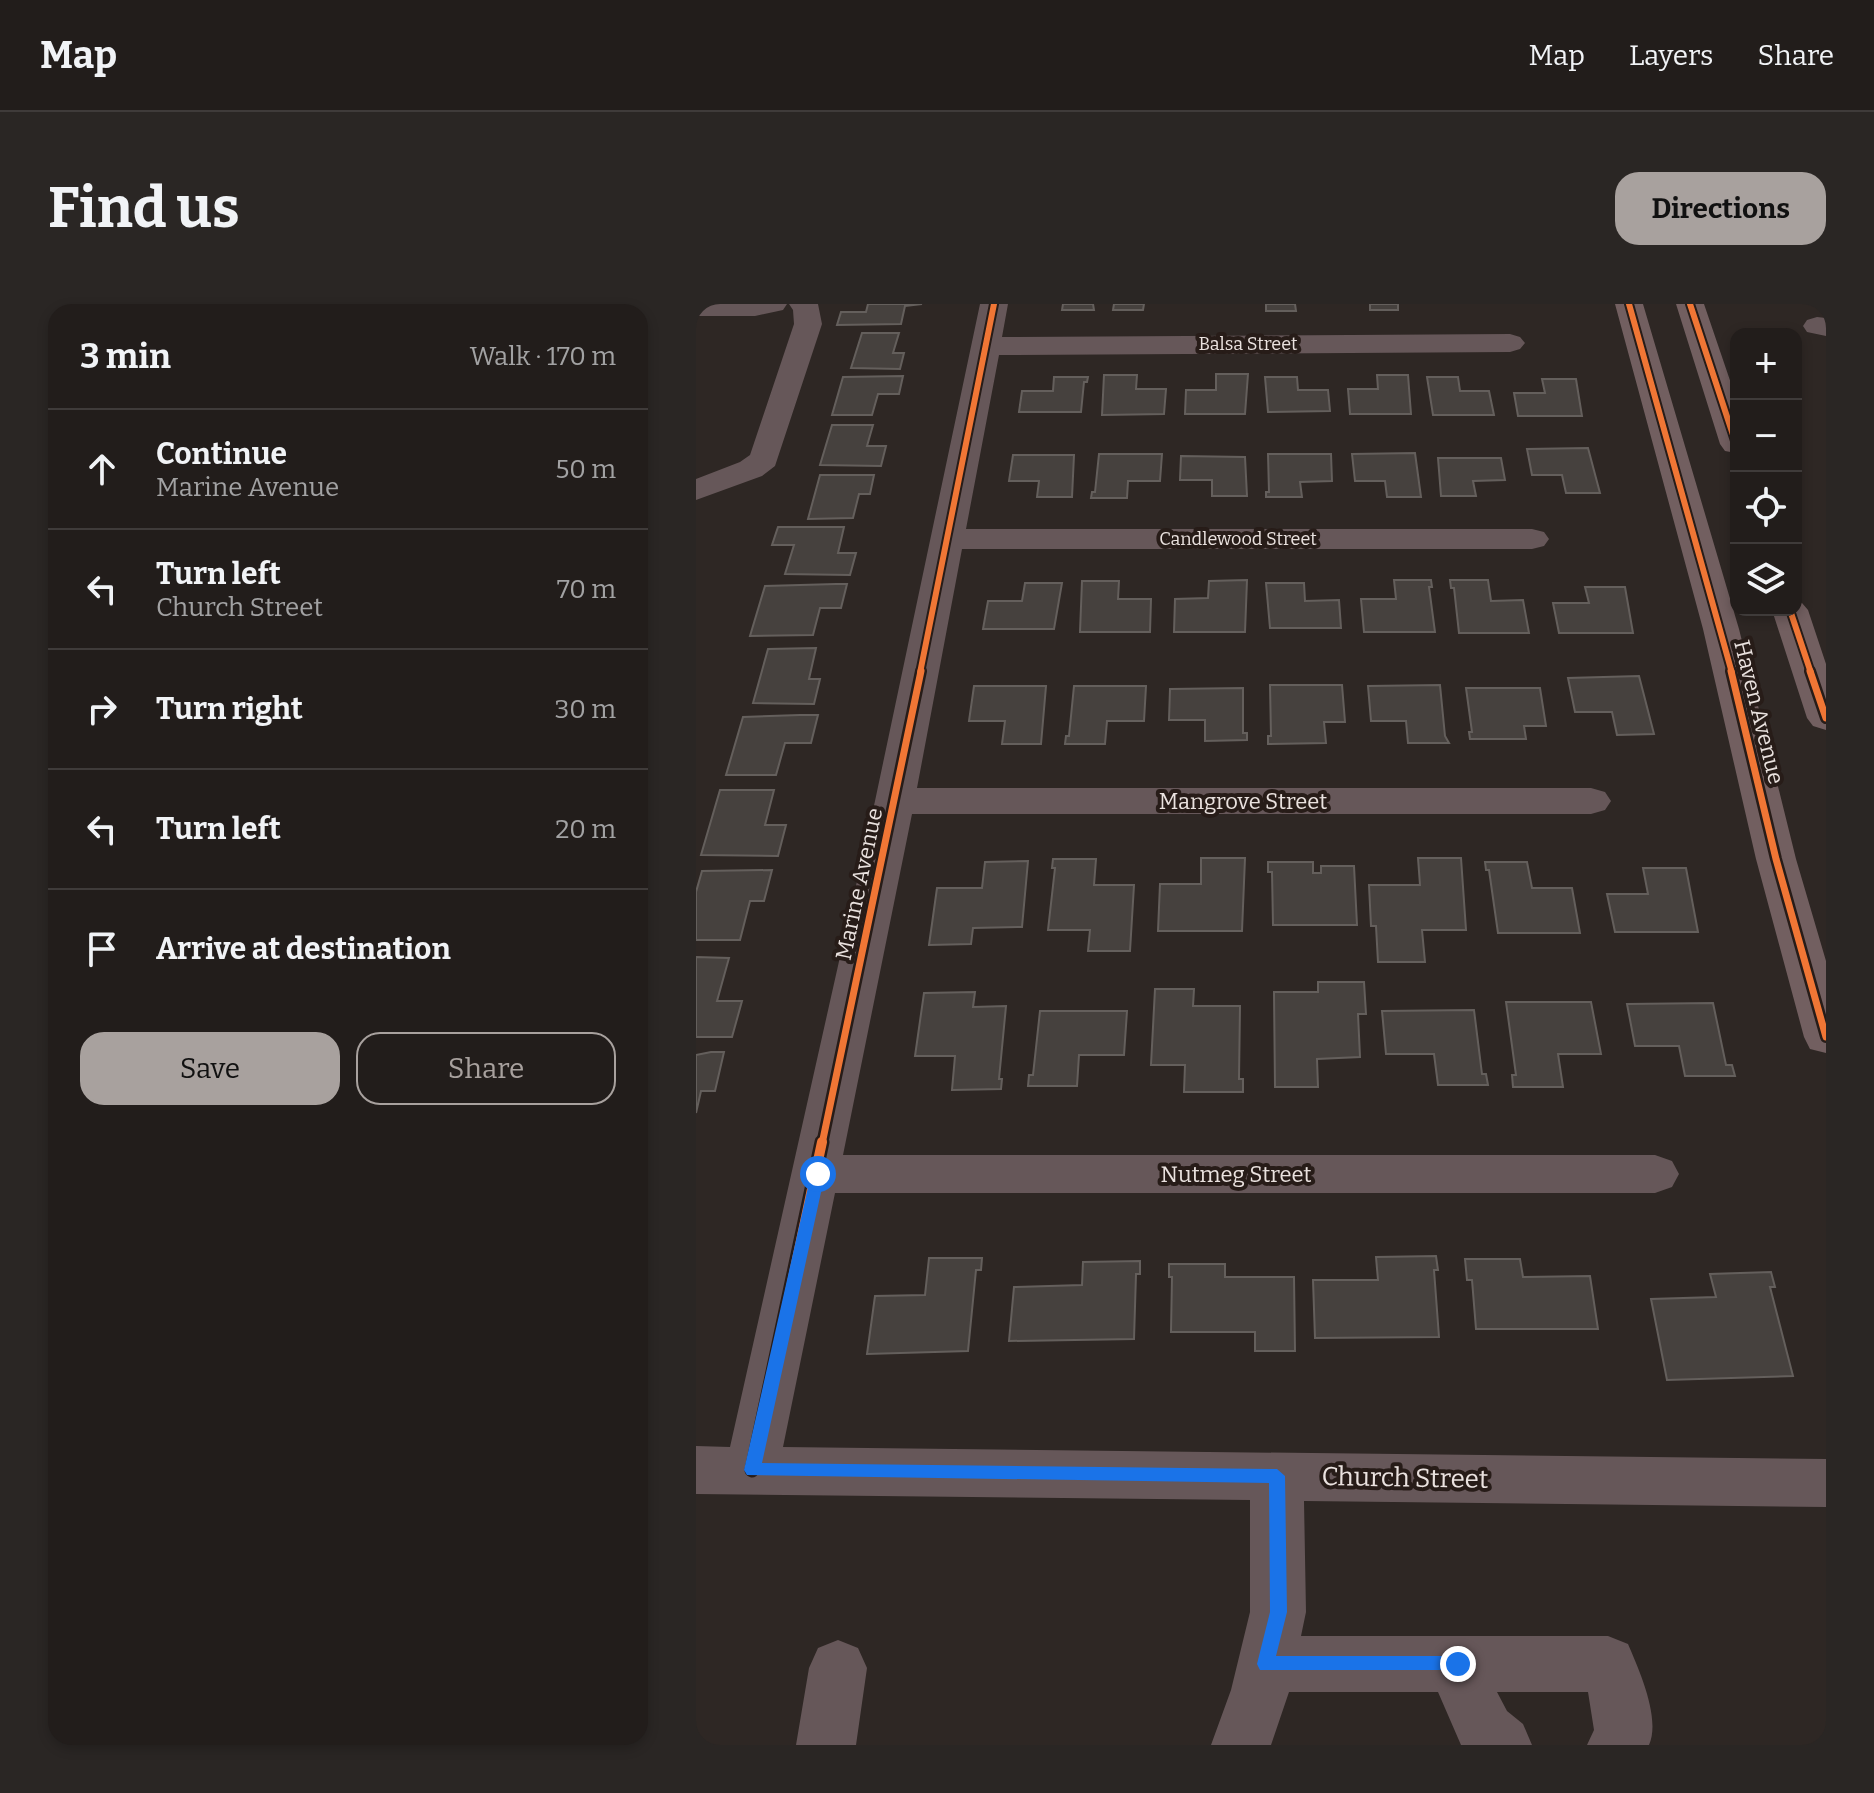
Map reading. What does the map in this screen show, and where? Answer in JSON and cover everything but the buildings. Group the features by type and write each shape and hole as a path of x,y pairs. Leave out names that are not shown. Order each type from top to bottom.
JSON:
{"main road":[{"name":"Haven Avenue","path":"1629,304 1721,629 1776,859 1826,1037"},
{"path":"1690,304 1730,426"},
{"path":"1792,616 1826,718"}],"street":[{"path":"696,307 773,304"},
{"path":"696,490 751,469 764,459 808,324 807,309 803,304"},
{"name":"Marine Avenue","path":"752,1470 818,1174 994,304"},
{"name":"Balsa Street","path":"986,346 1510,343"},
{"name":"Candlewood Street","path":"945,539 1532,539"},
{"name":"Mangrove Street","path":"895,801 1591,801"},
{"name":"Nutmeg Street","path":"818,1174 1655,1174"},
{"name":"Church Street","path":"696,1470 1826,1483"},
{"path":"1241,1745 1278,1612 1277,1476"},
{"path":"1266,1664 1608,1664 1617,1690 1624,1735 1617,1745"},
{"path":"1458,1664 1476,1715 1496,1742 1502,1745"},
{"path":"826,1745 838,1668"}],"cycle path":[{"path":"752,1470 895,801 994,304"},
{"path":"1629,304 1721,629 1776,859 1826,1037"},
{"path":"1690,304 1730,426"},
{"path":"1792,616 1826,718"}],"route":[{"path":"818,1174 752,1470 1277,1476 1278,1612 1266,1664 1458,1664"}]}
